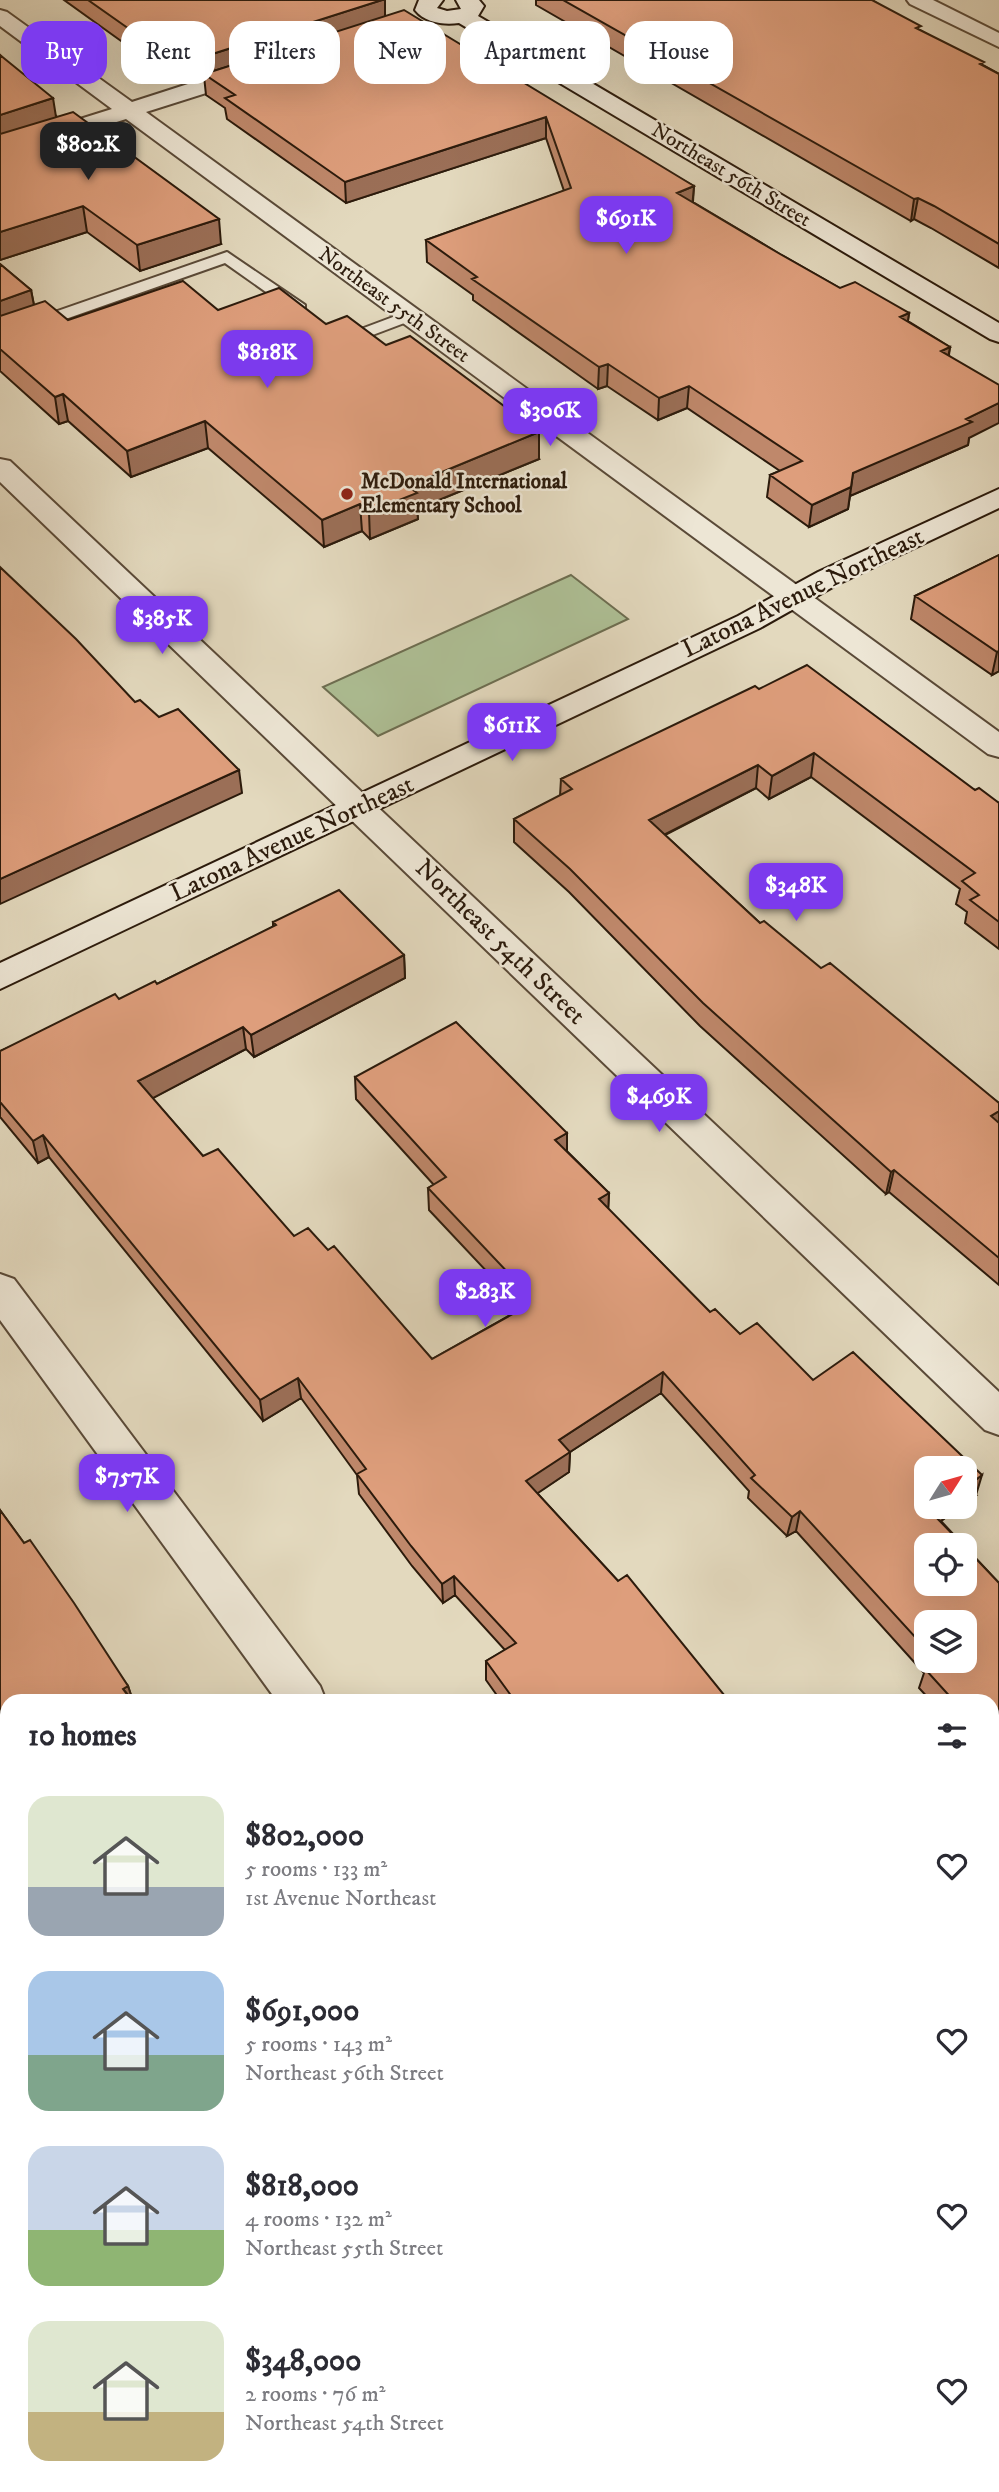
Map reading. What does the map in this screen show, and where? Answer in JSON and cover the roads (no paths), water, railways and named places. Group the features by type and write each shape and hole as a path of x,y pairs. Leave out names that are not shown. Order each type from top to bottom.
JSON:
{"street":[{"path":"917,0 999,41"},
{"path":"407,20 431,6 448,18 468,4"},
{"name":"Northeast 56th Street","path":"468,4 999,334"},
{"name":"Northeast 55th Street","path":"0,16 999,747"},
{"path":"0,152 229,78"},
{"name":"Northeast 54th Street","path":"0,467 999,1418"},
{"name":"Latona Avenue Northeast","path":"0,977 749,622 793,596 999,497"},
{"path":"0,1290 299,1694"}],"lane":[{"path":"0,337 227,257 319,322 362,334 410,316"}],"place":[{"name":"McDonald International Elementary School","path":"347,494"}]}
